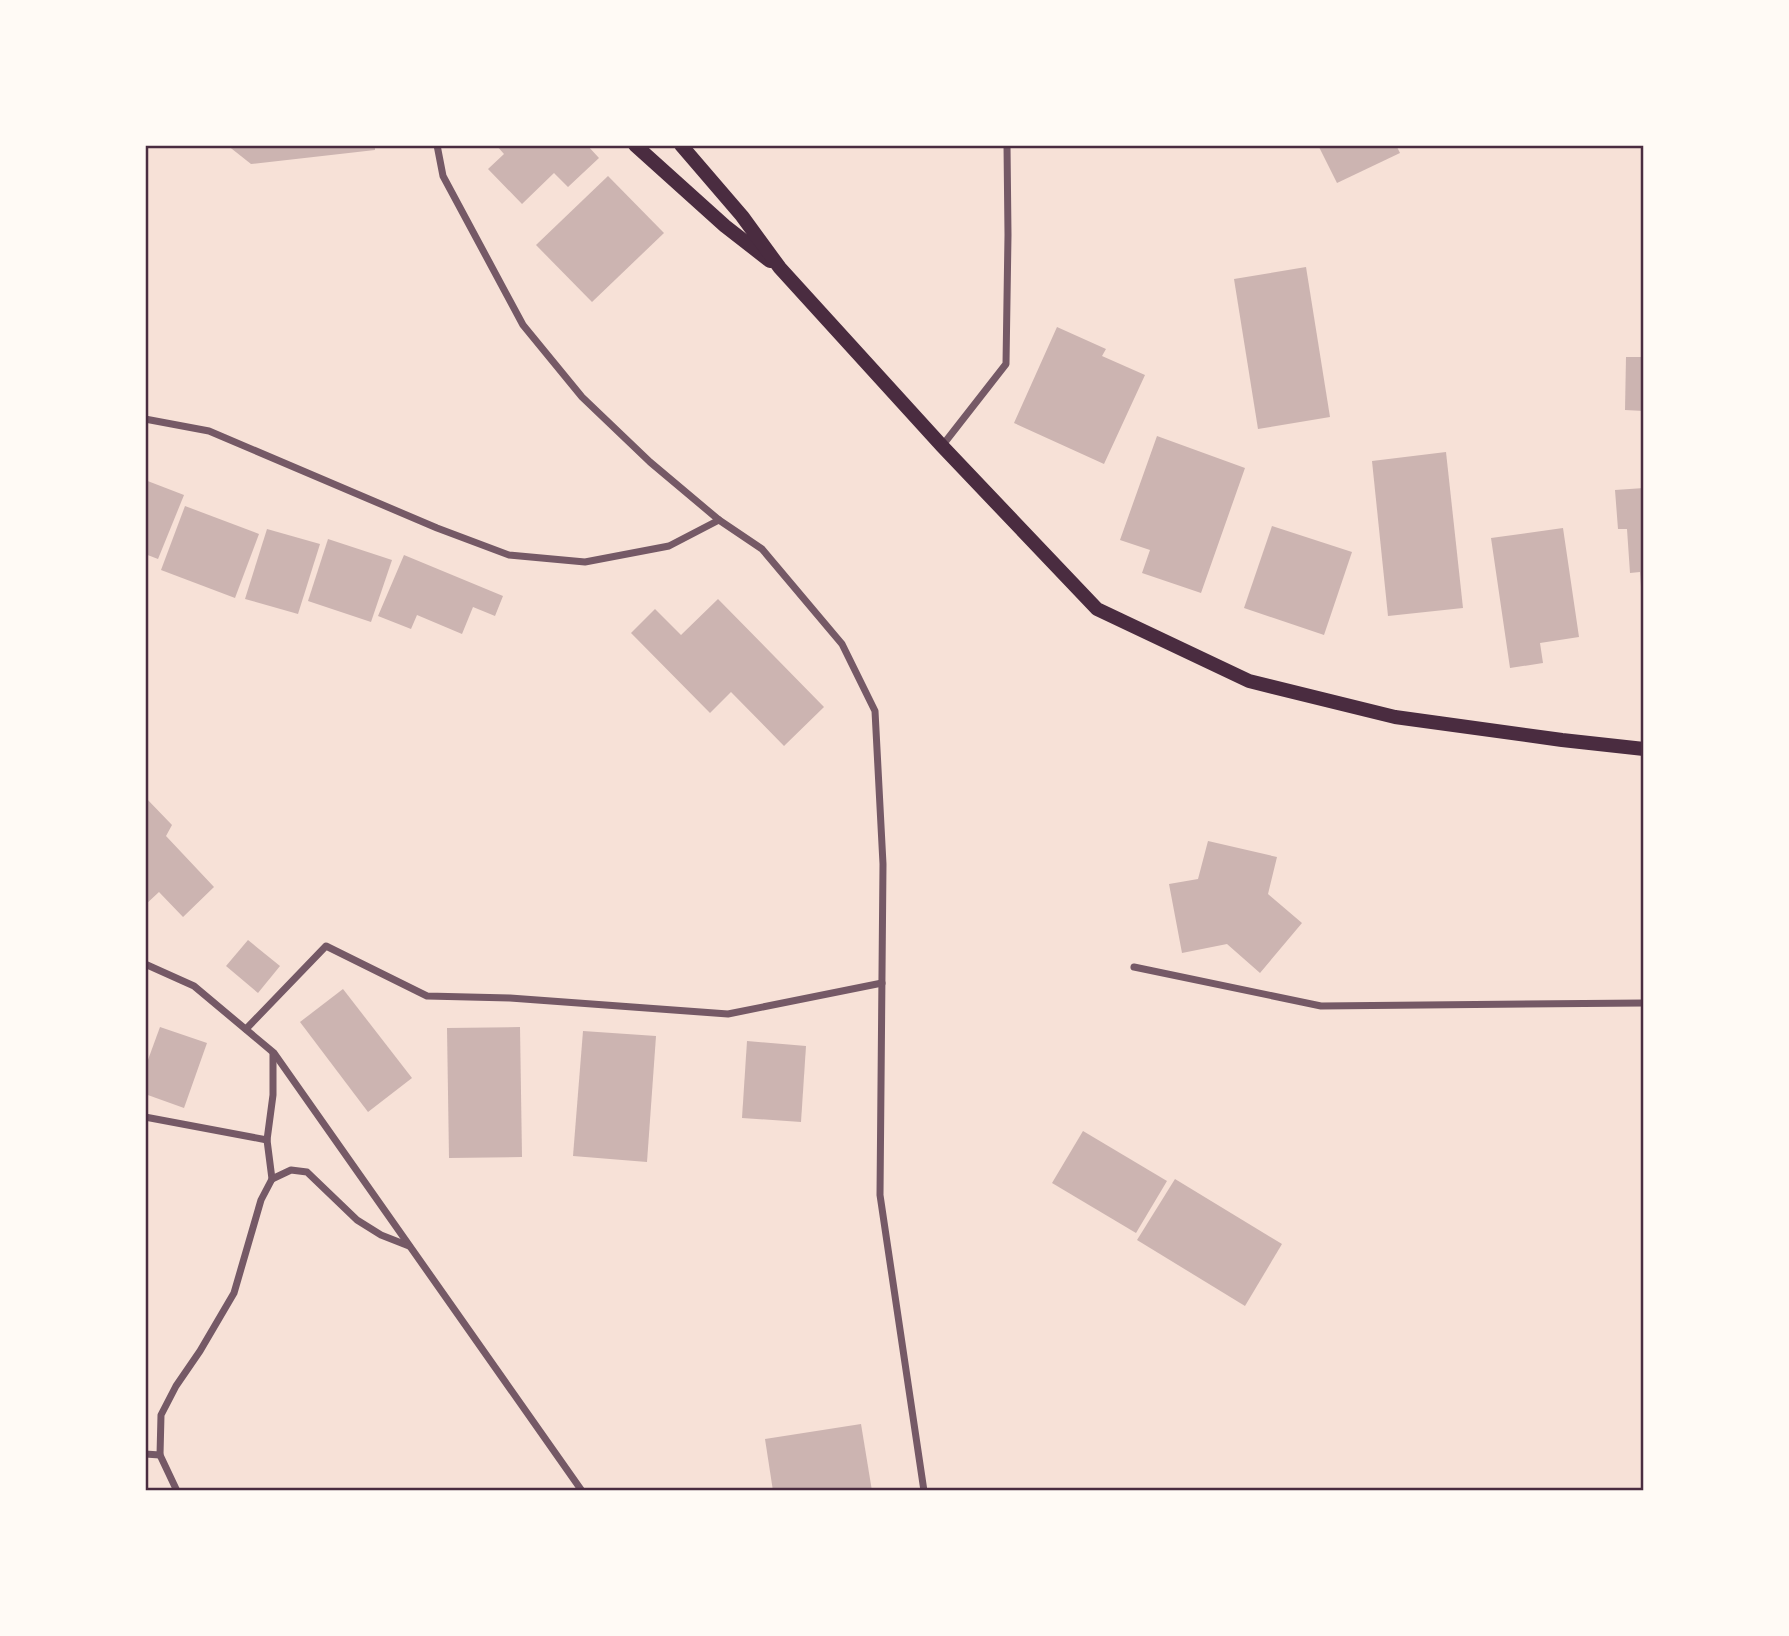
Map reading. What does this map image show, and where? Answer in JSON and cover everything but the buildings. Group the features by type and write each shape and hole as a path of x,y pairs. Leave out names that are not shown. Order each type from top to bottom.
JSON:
{"main road":[{"path":"635,145 726,226 780,268"},
{"path":"681,145 742,216 780,268 942,446 1097,609 1248,681 1395,717 1644,750"}],"street":[{"path":"437,145 443,176 523,325 582,397 650,461 719,520 762,549 842,644 875,711 883,864 880,1195 924,1491"},
{"path":"942,446 1006,364 1007,145"},
{"path":"145,419 209,431 437,528 509,555 585,562 669,546 719,520"},
{"path":"246,1029 327,946 427,996 510,998 728,1014 882,983"},
{"path":"145,964 194,986 274,1053 582,1491"},
{"path":"1134,967 1321,1006 1644,1003"},
{"path":"177,1491 160,1454 162,1415 176,1386 234,1293 261,1200 272,1179 267,1140 274,1053"},
{"path":"145,1117 267,1140"},
{"path":"272,1179 291,1170 307,1172 358,1220 381,1235 411,1246"},
{"path":"145,1454 160,1454"}]}
